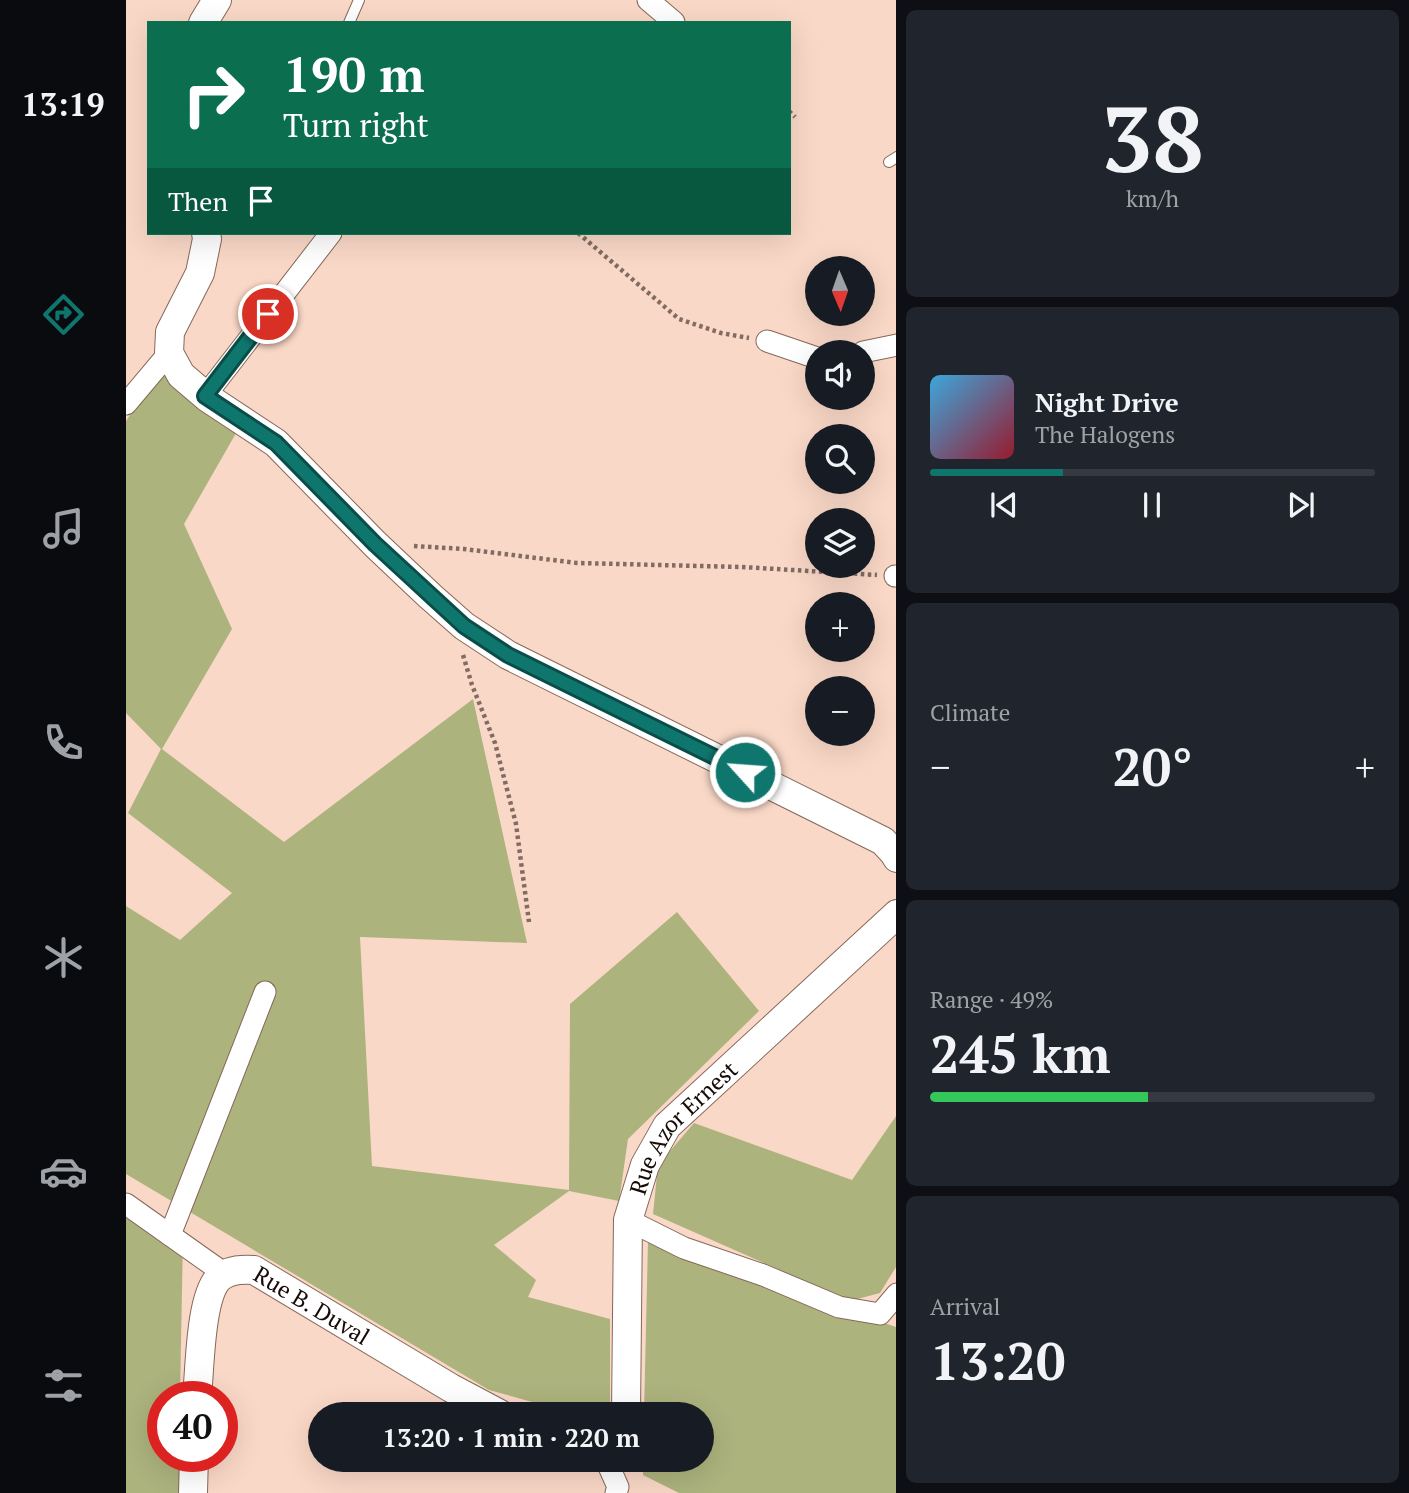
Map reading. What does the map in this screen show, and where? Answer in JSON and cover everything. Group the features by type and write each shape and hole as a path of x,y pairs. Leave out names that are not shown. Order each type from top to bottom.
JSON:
{"street":[{"path":"204,21 217,0"},
{"path":"648,0 673,21"},
{"path":"206,235 200,273 170,332 169,353 181,375 205,396 276,443 381,550 464,626 508,655 883,841 896,858"},
{"path":"205,396 329,235"},
{"path":"767,341 805,354"},
{"path":"875,349 896,345"},
{"path":"126,404 169,353"},
{"name":"Rue Azor Ernest","path":"626,1402 628,1220 645,1165 667,1126 896,914"},
{"path":"170,1235 265,992"},
{"name":"Rue B. Duval","path":"126,1204 225,1274 242,1269 254,1270 477,1402"},
{"path":"628,1220 684,1248 764,1275 839,1307 880,1314 896,1294"},
{"path":"198,1381 206,1305 217,1281 225,1274"},
{"path":"193,1493 194,1472"},
{"path":"611,1472 618,1487 616,1493"}],"lane":[{"path":"350,21 359,0"}],"path":[{"path":"791,113 796,117"},
{"path":"580,235 679,319 721,334 767,341"},
{"path":"413,546 464,549 577,563 742,567 895,576"},
{"path":"464,626 463,655 495,743 516,824 529,922"}],"green space":[{"path":"161,369 239,428 184,524 232,629 162,749 284,842 473,699 527,943 360,937 372,1166 569,1190 570,1004 677,912 759,1011 628,1139 619,1201 569,1191 494,1245 536,1280 528,1297 610,1319 610,1402 532,1402 489,1390 126,1174 126,906 180,940 232,893 128,813 161,749 126,713 126,421"},
{"path":"896,1116 896,1267 880,1293 850,1301 653,1214 658,1165 694,1123 852,1180"},
{"path":"126,1202 183,1237 180,1381 147,1381 147,1472 180,1472 179,1493 126,1493"},
{"path":"648,1241 896,1327 896,1493 679,1493 643,1475 643,1472 714,1472 714,1402 644,1402"}],"route":[{"path":"268,314 205,396 276,443 375,544 464,626 508,655 745,772"}]}
